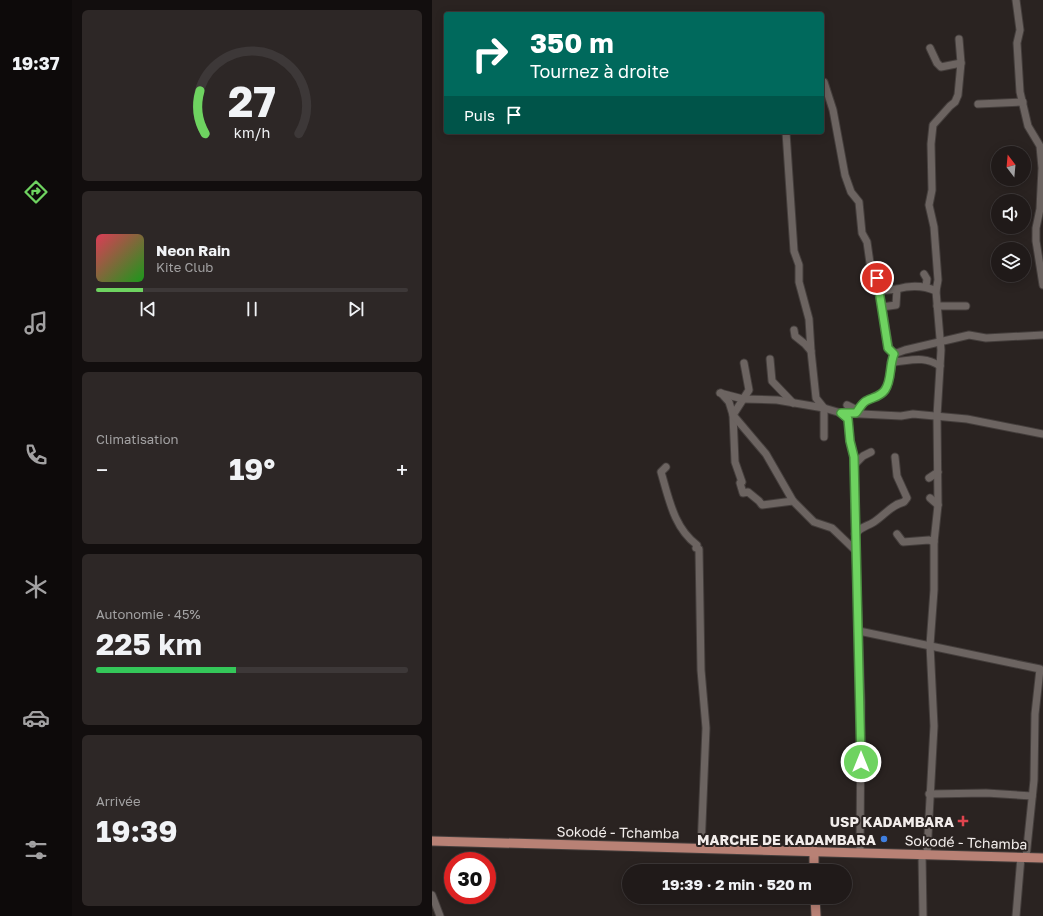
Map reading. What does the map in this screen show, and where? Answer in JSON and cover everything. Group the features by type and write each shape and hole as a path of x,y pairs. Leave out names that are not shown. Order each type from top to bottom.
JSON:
{"main road":[{"name":"Sokodé - Tchamba","path":"432,841 1043,858"},
{"path":"814,851 814,864"},
{"path":"815,904 816,916"}],"street":[{"path":"1016,0 1020,30 1018,43 1020,56 1020,92 1028,126 1040,146 1042,168 1040,209 1036,228 1036,241 1043,285"},
{"path":"923,916 924,854 934,726 930,645 934,590 934,542 938,505 937,416 940,366 940,342 936,291 938,280 934,227 929,205 932,190 931,144 933,125 955,102 958,95 961,63 960,39"},
{"path":"933,47 936,59 941,67 961,63"},
{"path":"824,82 834,110 845,175 851,192 859,202 862,233 867,242 870,263 877,278 888,348 894,354"},
{"path":"978,104 1023,102"},
{"path":"786,134 794,251 799,265 799,282 809,319 816,398 824,408 824,437"},
{"path":"924,274 927,280 926,286"},
{"path":"879,291 908,286 926,286 936,291"},
{"path":"882,307 896,305 897,289"},
{"path":"937,306 966,306"},
{"path":"794,330 794,336 805,344 811,351"},
{"path":"856,413 864,401 880,395 886,390 891,375 891,362 894,354 969,335 986,338 1043,336"},
{"path":"770,359 772,381 793,403"},
{"path":"891,362 917,359 930,360 940,366"},
{"path":"733,415 749,390 744,363"},
{"path":"793,501 762,505 748,492 742,493 740,483 742,482 735,462 733,415 729,402 720,393 743,399 793,403 824,408 841,413 901,416 913,414 967,419 1043,434"},
{"path":"847,405 853,408 856,413"},
{"path":"841,413 848,419 850,425 850,441 854,457 855,534 859,631 860,852"},
{"path":"733,415 766,454 793,501 814,522 832,528 856,550"},
{"path":"854,465 863,456 871,452"},
{"path":"855,534 861,527 873,523 896,504 904,502 907,498 897,476 895,457"},
{"path":"666,467 661,472 674,516 687,537 697,545 696,548 699,549 701,670 706,728 701,848"},
{"path":"929,478 938,472"},
{"path":"930,498 938,505"},
{"path":"897,534 903,542 929,540 934,542"},
{"path":"859,631 1042,669 1034,714 1032,796 1016,916"},
{"path":"929,794 1032,796"},
{"path":"432,896 440,916"}],"place":[{"name":"USP KADAMBARA","path":"963,821"},
{"name":"MARCHE DE KADAMBARA","path":"884,839"}],"route":[{"path":"861,762 861,702 854,457 850,441 850,425 848,419 841,413 856,413 864,401 880,395 886,390 891,375 891,362 894,354 888,348 877,278"}]}
